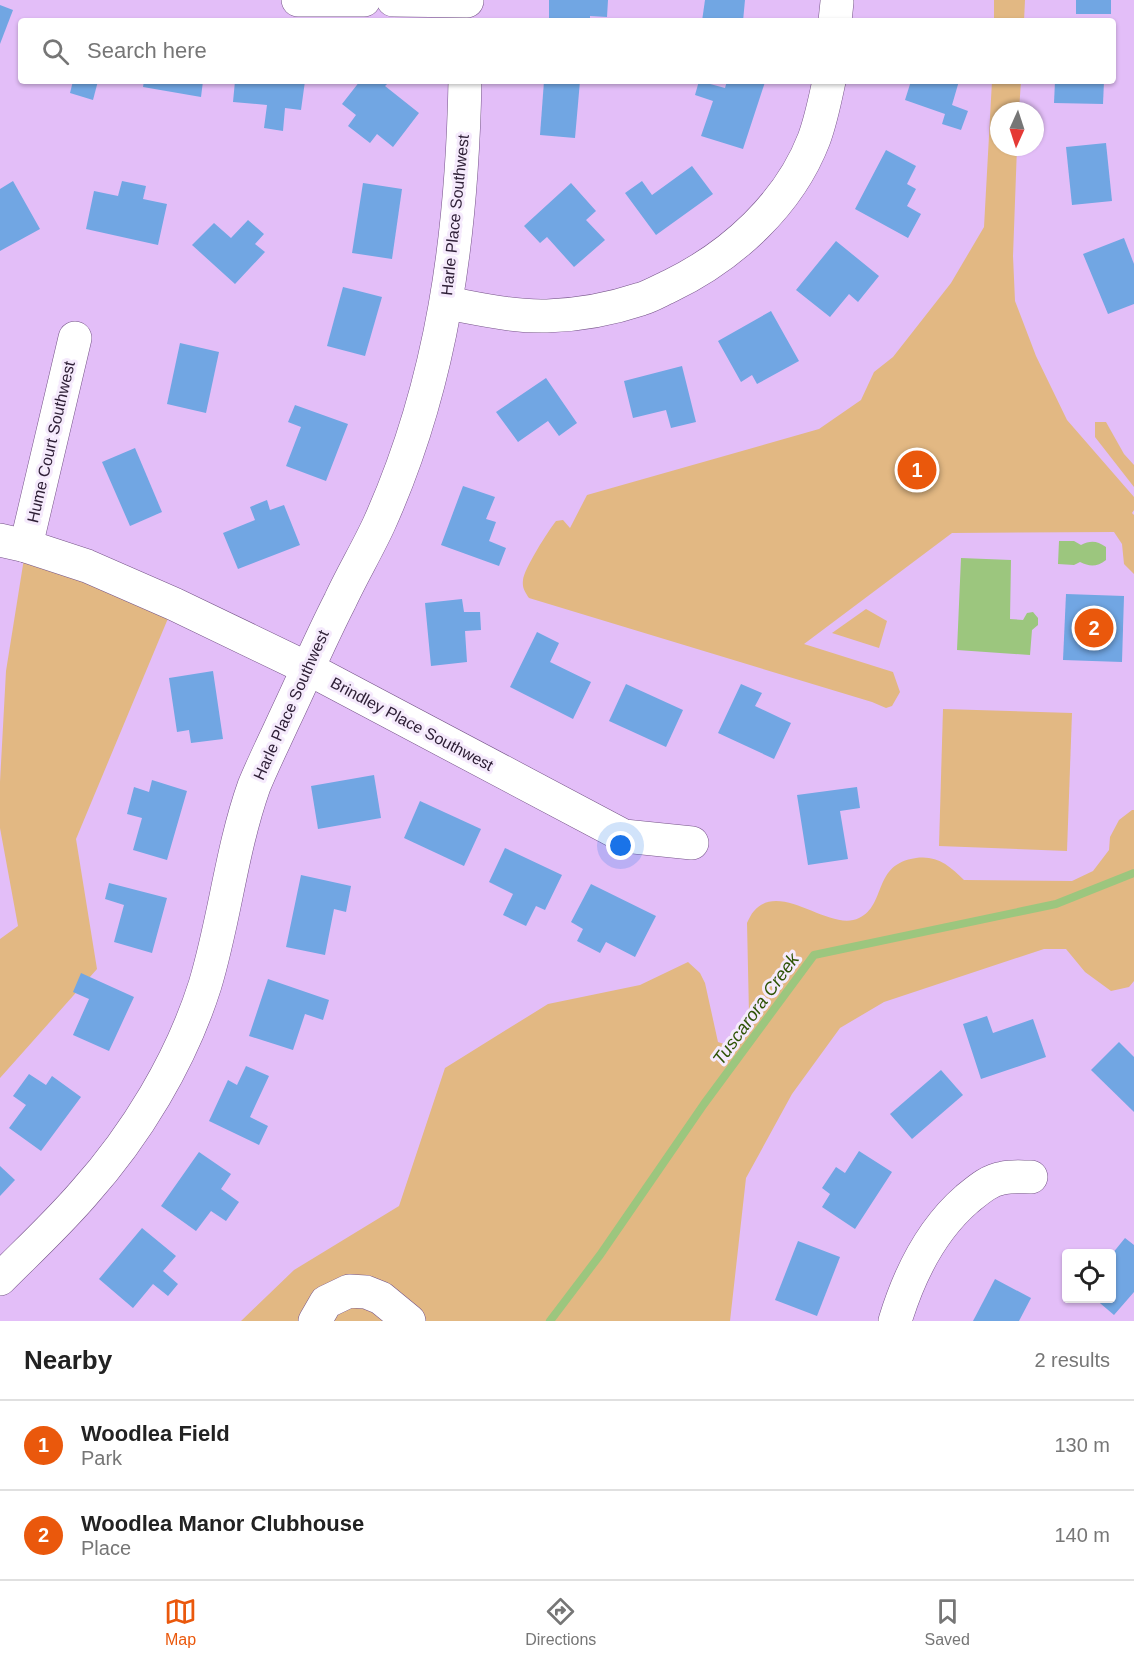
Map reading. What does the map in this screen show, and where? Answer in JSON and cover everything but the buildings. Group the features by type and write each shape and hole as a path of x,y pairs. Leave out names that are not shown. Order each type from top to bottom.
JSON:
{"street":[{"path":"298,0 364,0"},
{"path":"393,0 467,8"},
{"name":"Harle Place Southwest","path":"0,1279 83,1194 120,1149 152,1100 179,1050 204,988 222,925 237,842 254,786 307,668 378,526 412,442 425,400 447,303 457,230 465,84"},
{"path":"447,303 521,315 548,316 595,310 643,299 687,278 726,252 756,226 780,197 799,169 814,139 828,84"},
{"name":"Hume Court Southwest","path":"13,543 75,338"},
{"name":"Brindley Place Southwest","path":"13,543 87,566 307,668 624,836 692,843"},
{"path":"895,1321 906,1287 920,1258 939,1227 953,1212 982,1186 1002,1178 1031,1177"},
{"path":"315,1321 326,1302 349,1291 366,1292 381,1298 409,1321"}],"shaded area":[{"path":"994,0 1025,0 1024,18 994,18"},
{"path":"992,84 1021,84 1020,102 991,102"},
{"path":"990,118 990,156 1017,156 1013,256 1015,301 1036,356 1067,420 1134,497 1132,513 1134,515 1134,574 1124,564 1122,544 1114,532 952,533 804,644 893,672 900,692 892,706 886,708 529,598 523,588 524,575 542,541 556,521 563,520 570,528 587,495 819,429 861,400 874,372 893,357 951,283 984,227"},
{"path":"1095,422 1106,422 1124,454 1134,465 1134,487 1095,437"},
{"path":"1059,541 1074,541 1081,545 1091,542 1100,543 1106,547 1106,560 1093,565 1080,562 1074,565 1058,564"},
{"path":"26,546 174,604 76,839 97,969 0,1078 0,939 18,926 0,828 0,782 6,671"},
{"path":"961,558 1011,560 1010,619 1023,620 1027,613 1033,612 1038,618 1038,625 1032,630 1030,655 957,650"},
{"path":"866,609 887,621 879,648 832,633"},
{"path":"943,709 1072,713 1067,851 939,846"},
{"path":"1134,810 1134,981 1129,987 1111,991 1085,972 1066,949 1044,949 884,1002 840,1028 792,1094 746,1178 730,1321 241,1321 294,1270 399,1206 445,1068 548,1004 640,985 688,962 700,973 705,983 718,1042 730,1046 740,1037 749,1014 747,923 754,911 765,903 778,901 791,904 834,919 847,921 859,918 874,904 892,868 916,858 937,860 954,870 964,880 1072,881 1093,871 1109,850 1110,837 1119,820"}],"waterway":[{"name":"Tuscarora Creek","path":"550,1321 600,1255 704,1104 814,955 1056,904 1134,873"}],"place":[{"name":"Woodlea Field","path":"917,470"},
{"name":"Woodlea Manor Clubhouse","path":"1094,628"}]}
